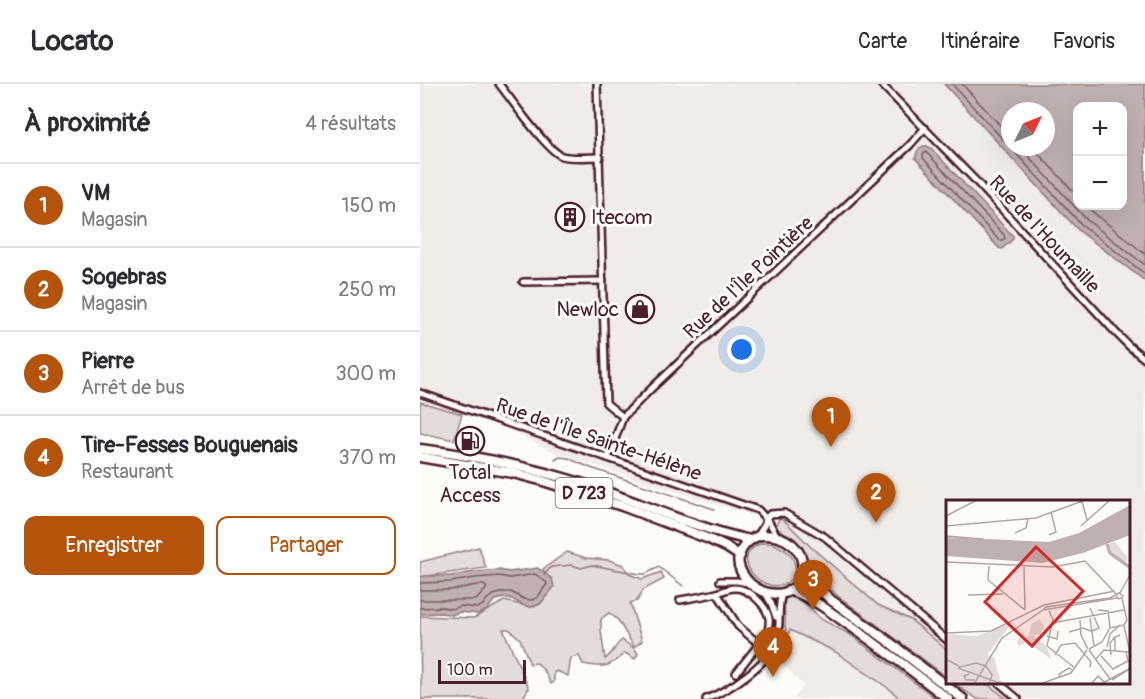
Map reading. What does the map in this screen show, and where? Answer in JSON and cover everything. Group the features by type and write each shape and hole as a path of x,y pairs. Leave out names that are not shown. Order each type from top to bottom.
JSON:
{"main road":[{"name":"D 723","path":"420,449 482,459 550,474 695,524 754,538"},
{"name":"D 723","path":"420,457 513,473 578,491 709,539 740,556"},
{"path":"786,592 799,581 803,573 803,562 797,550 777,536 764,535 754,538 742,549 740,556 740,567 750,583 764,591 800,594 818,603 873,640 948,699"},
{"path":"803,573 831,600 963,699"}],"street":[{"path":"499,84 549,148 562,156 600,157"},
{"path":"597,84 606,403 623,417"},
{"name":"Rue de l'Houmaille","path":"881,84 1118,335 1145,358"},
{"path":"510,110 516,105"},
{"name":"Rue de l'Île Pointière","path":"608,458 623,417 910,145 925,128"},
{"path":"523,282 603,281"},
{"name":"Rue de l'Île Sainte-Hélène","path":"420,393 758,510 766,518"},
{"path":"754,538 762,530 770,514 784,513 825,537 946,639"},
{"path":"766,518 777,536"},
{"path":"740,567 735,574 723,581 750,583"},
{"path":"680,600 738,588 747,591 762,604 769,618 768,637 736,673"},
{"path":"764,591 778,623"},
{"path":"717,592 738,626 759,645"},
{"path":"706,699 718,697 753,671 767,656 776,640 779,603 786,592"},
{"path":"768,637 776,640"},
{"path":"1000,684 1018,699"}],"shaded area":[{"path":"420,84 944,84 1001,146 1001,156 1010,156 1078,230 1145,281 1145,699 1007,699 987,684 1130,684 1130,500 946,500 946,649 911,620 878,605 811,547 782,518 767,511 755,516 633,478 549,450 507,428 420,402"},
{"path":"420,402 462,414 454,440 420,433"},
{"path":"782,518 811,547 878,605 911,620 946,649 946,676 838,596 808,566 806,555 798,544 778,529 776,525"},
{"path":"762,543 776,545 792,557 795,572 789,581 780,585 770,585 760,581 753,574 748,566 747,557 751,549"},
{"path":"479,547 486,568 420,577 420,562"},
{"path":"567,552 623,565 631,575 642,579 661,572 664,579 643,590 637,601 630,603 642,641 634,647 618,620 609,613 601,619 605,659 622,640 635,649 638,654 635,659 625,653 615,662 606,666 596,666 583,664 579,656 571,658 568,676 557,671 554,673 554,682 551,684 537,663 530,664 520,639 509,629 503,629 529,688 522,699 421,699 420,616 474,618 504,601 531,607 540,604 553,587 543,569"},
{"path":"790,595 799,597 821,619 849,634 937,699 900,699 891,690 834,651 790,630 788,635 785,628 784,604 786,597"},
{"path":"790,630 834,651 892,690 900,699 793,699 804,686 774,655 784,635 788,635"},
{"path":"955,684 987,684 1007,699 977,699"}],"water":[{"path":"944,84 1145,84 1145,281 1078,230 1010,156 1055,156 1055,102 1001,102 1001,146"},
{"path":"923,146 931,148 1013,236 1013,239 1002,249 915,158 918,150"},
{"path":"538,568 552,579 554,587 540,604 531,607 510,598 504,598 496,600 487,610 478,614 460,612 452,615 420,614 420,578 423,576 450,576 499,570 509,572"}],"waterway":[{"path":"555,460 560,457 568,458 591,468 714,509"},
{"path":"544,575 551,567 572,565 581,568 592,565 640,574 659,567 683,586"}],"place":[{"name":"Itecom","path":"570,217"},
{"name":"Newloc","path":"640,309"},
{"name":"Total Access","path":"470,441"},
{"name":"VM","path":"831,447"},
{"name":"Sogebras","path":"876,523"},
{"name":"Pierre","path":"813,610"},
{"name":"Tire-Fesses Bouguenais","path":"773,677"}]}
